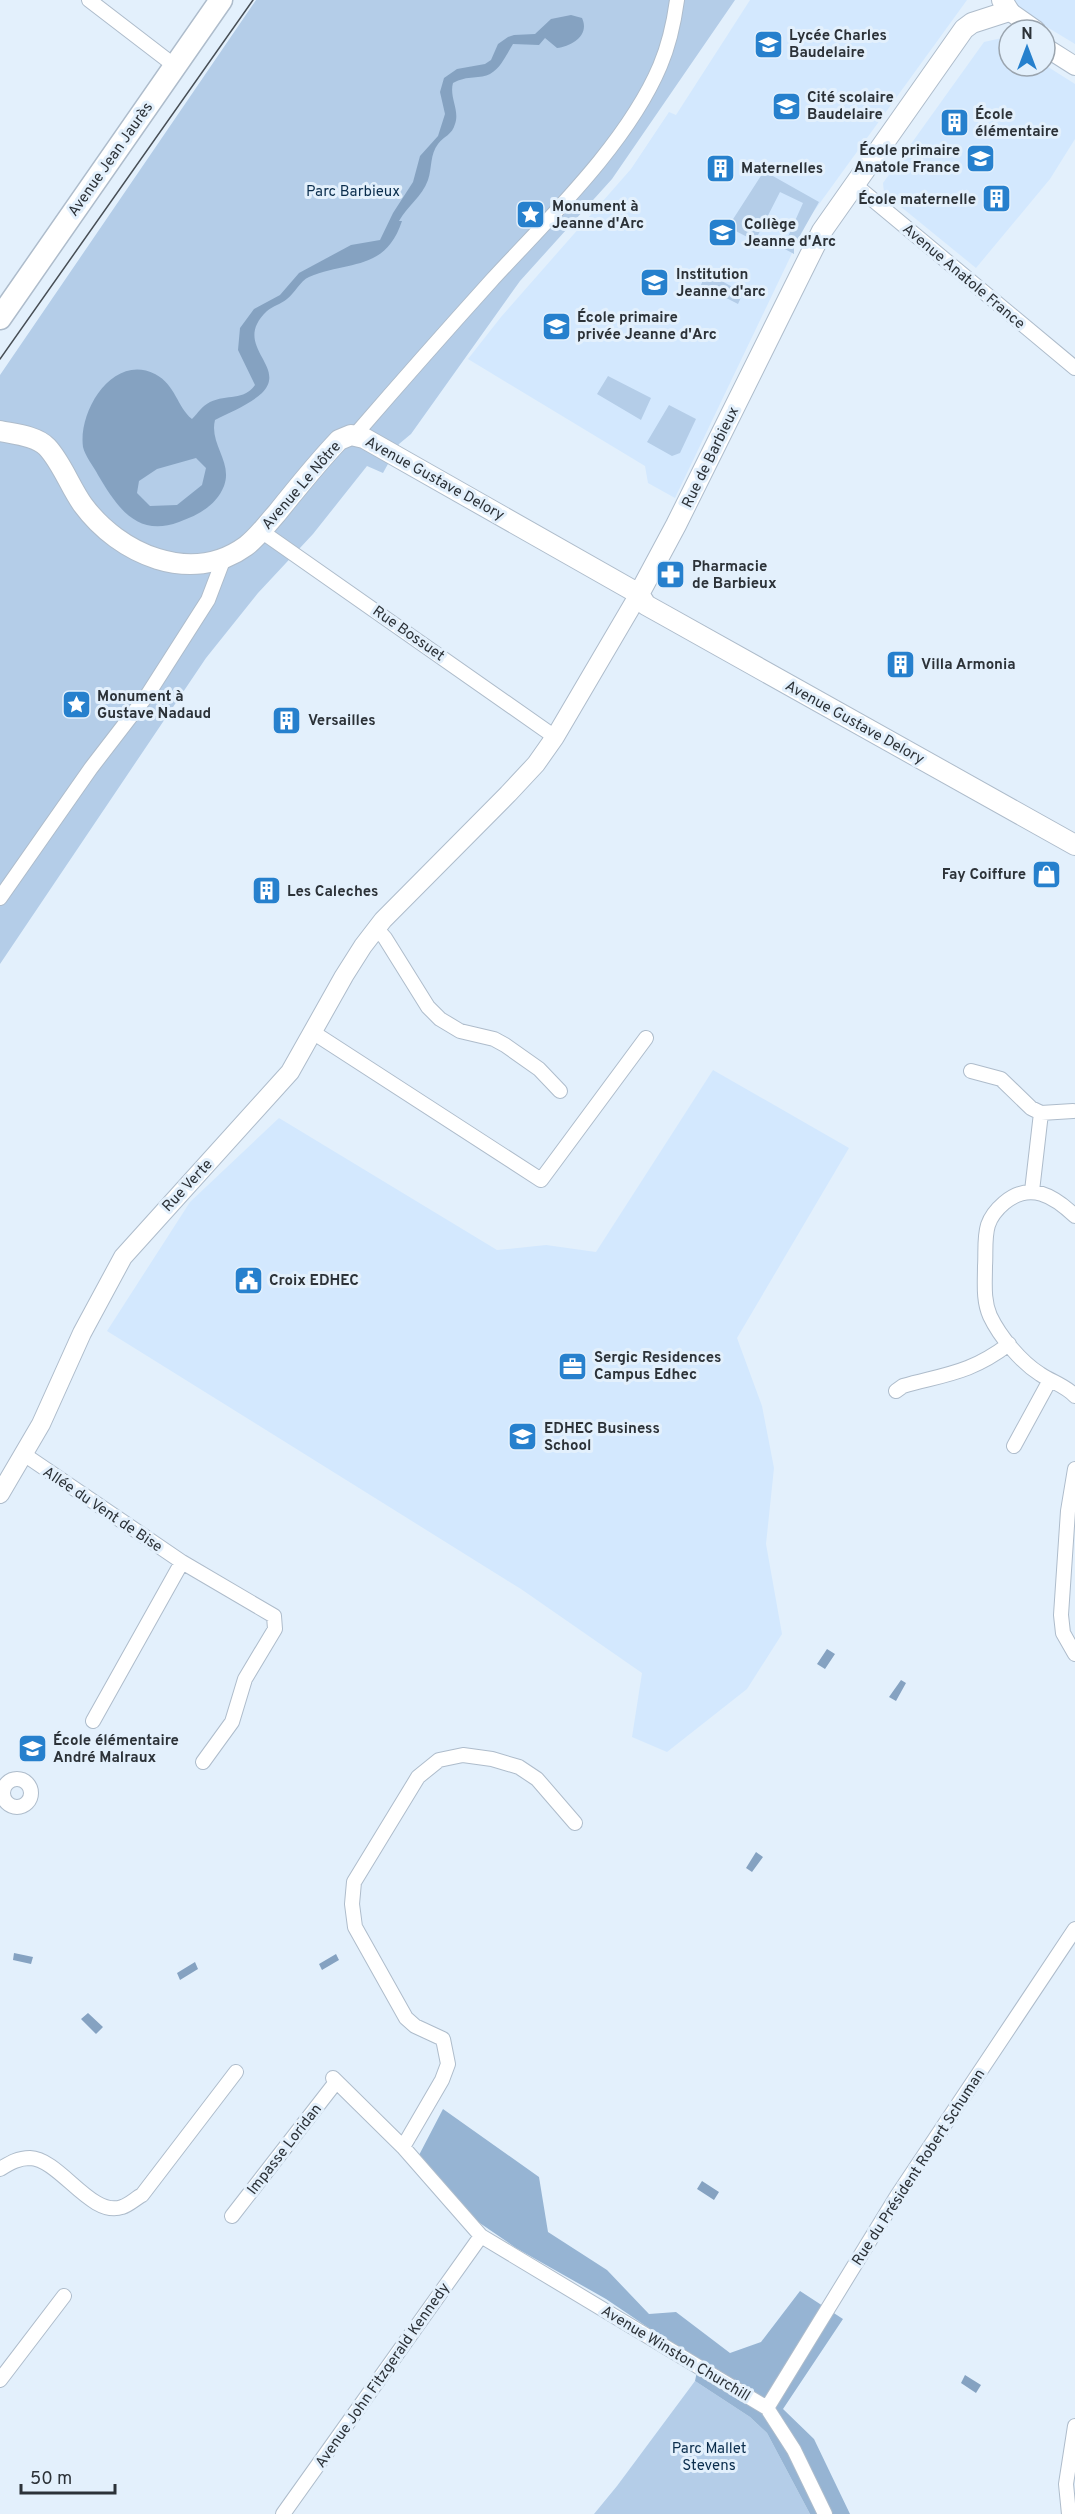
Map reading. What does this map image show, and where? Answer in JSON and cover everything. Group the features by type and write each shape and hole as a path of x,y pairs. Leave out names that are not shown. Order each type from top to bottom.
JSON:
{"main road":[{"name":"Avenue Jean Jaurès","path":"0,318 221,0"},
{"name":"Rue de Barbieux","path":"639,594 676,525 822,231 964,29 1003,6"},
{"path":"0,431 32,439 47,447 89,513 110,534 131,548 158,560 175,564 200,563 224,558"},
{"name":"Avenue Le Nôtre","path":"224,558 246,546 261,531 337,442 345,436 355,435"},
{"name":"Avenue Gustave Delory","path":"355,435 370,440 639,594 646,605 1075,845"},
{"name":"Avenue Gustave Delory","path":"639,594 652,593 1075,830"}],"street":[{"path":"88,0 175,66"},
{"name":"Avenue Le Nôtre","path":"355,435 413,367 572,192 614,141 647,94 661,64 672,30 677,0"},
{"path":"1003,6 1020,18"},
{"path":"1057,43 1075,54"},
{"path":"1057,54 1075,66"},
{"name":"Avenue Anatole France","path":"854,184 1075,368"},
{"name":"Rue Bossuet","path":"261,531 555,737"},
{"path":"0,898 91,768 148,694 205,607 224,558"},
{"name":"Rue de Barbieux","path":"405,896 508,794 555,737 639,594"},
{"name":"Rue Verte","path":"0,1494 25,1455 99,1298 123,1257 281,1083 297,1062 344,976 376,928 405,896"},
{"path":"376,928 385,938 428,1007 440,1019 460,1031 505,1044 539,1070 560,1091"},
{"path":"314,1033 541,1180 646,1038"},
{"path":"971,1071 1001,1079 1031,1108 1041,1113 1073,1111"},
{"path":"1032,1191 1041,1113"},
{"path":"1073,1390 1050,1380 1028,1365 990,1316 985,1299 986,1234 990,1221 1000,1206 1014,1196 1032,1191 1055,1199 1075,1216"},
{"path":"896,1391 903,1386 959,1372 995,1355 1010,1344"},
{"path":"1014,1446 1050,1380"},
{"name":"Allée du Vent de Bise","path":"25,1455 182,1562 274,1616 275,1629 245,1679 232,1722 203,1762"},
{"path":"1075,1469 1062,1625 1067,1642 1075,1654"},
{"path":"93,1721 182,1562"},
{"path":"403,2147 442,2080 448,2064 443,2039 415,2026 406,2018 355,1927 352,1904 354,1882 418,1777 439,1760 463,1755 492,1759 519,1767 537,1779 575,1823"},
{"name":"Rue du Président Robert Schuman","path":"767,2408 897,2196 1075,1929"},
{"path":"0,2169 17,2160 32,2158 49,2166 96,2202 107,2207 122,2208 142,2195 236,2072"},
{"name":"Avenue Winston Churchill","path":"334,2080 403,2147 481,2236 767,2408 794,2450 825,2514"},
{"name":"Impasse Loridan","path":"232,2216 334,2080"},
{"name":"Avenue John Fitzgerald Kennedy","path":"283,2514 481,2236"},
{"path":"0,2380 63,2296"},
{"path":"1069,2514 1066,2484 1075,2426"}],"shaded area":[{"name":"Institution Jeanne d'arc","path":"750,0 967,0 809,218 675,498 648,483 645,466 468,359 501,317 631,169 669,112 676,115"},
{"path":"1011,0 1075,0 1075,44 1057,33 1057,18 1032,18 1009,4"},
{"path":"571,15 582,18 584,30 578,39 563,47 557,48 545,38 539,45 513,44 500,65 490,74 453,83 452,93 456,114 454,128 435,148 425,186 402,216 395,237 386,249 376,257 364,262 309,277 287,299 267,311 257,323 254,335 269,374 268,383 262,393 251,401 215,420 215,437 226,469 224,486 216,499 206,509 193,516 164,526 140,523 130,516 105,487 83,447 86,417 101,389 112,378 125,371 140,370 155,374 168,384 192,419 210,402 251,390 255,385 238,350 240,328 254,309 280,295 299,273 351,245 380,240 393,213 413,182 420,156 438,136 445,114 440,92 444,78 457,69 485,64 491,60 498,44 508,37 535,34 551,19","holes":["196,458 206,468 202,485 177,505 150,506 137,493 139,481 157,469"]},
{"name":"École primaire Anatole France","path":"997,39 997,78 1057,78 1057,73 1075,84 1075,139 1050,179 976,268 884,193 883,183 984,42"},
{"name":"EDHEC Business School","path":"713,1070 849,1148 737,1338 762,1406 774,1468 766,1544 782,1634 747,1689 667,1752 632,1737 642,1673 521,1589 107,1331 190,1202 279,1118 497,1250 546,1245 596,1252"},
{"path":"827,1649 835,1654 825,1669 817,1664"},
{"path":"901,1680 906,1683 896,1701 889,1697"},
{"path":"756,1852 763,1857 752,1872 746,1868"},
{"path":"14,1953 33,1957 31,1964 13,1960"},
{"path":"336,1954 339,1960 322,1970 319,1964"},
{"path":"195,1962 198,1969 180,1980 177,1973"},
{"path":"88,2013 103,2027 96,2034 81,2019"},
{"path":"443,2109 539,2177 548,2232 607,2270 649,2314 676,2312 730,2353 761,2342 800,2291 843,2319 783,2409 814,2439 850,2514 810,2514 767,2433 750,2417 695,2381 699,2362 606,2299 516,2248 471,2217 418,2157"},
{"path":"702,2181 719,2192 714,2200 697,2189"},
{"path":"965,2375 981,2385 976,2393 961,2383"}],"green space":[{"name":"Parc Barbieux","path":"256,0 735,0 612,179 520,281 411,434 399,444 383,473 367,466 313,534 258,593 206,658 0,964 0,375"},
{"path":"764,171 819,202 794,246 794,254 783,248 803,203 780,192 755,241 728,227"},
{"path":"706,272 743,293 738,304 701,285"},
{"path":"608,376 651,398 641,420 597,394"},
{"path":"669,405 696,419 680,453 672,456 647,442"},
{"name":"Parc Mallet Stevens","path":"695,2381 750,2417 767,2433 810,2514 594,2514"}],"tram line":[{"path":"0,359 253,0"}],"place":[{"name":"Lycée Charles Baudelaire","path":"768,44"},
{"name":"Cité scolaire Baudelaire","path":"786,106"},
{"name":"École élémentaire","path":"954,123"},
{"name":"École primaire Anatole France","path":"981,159"},
{"name":"Maternelles","path":"720,168"},
{"name":"École maternelle","path":"997,199"},
{"name":"Monument à Jeanne d'Arc","path":"531,215"},
{"name":"Collège Jeanne d'Arc","path":"723,233"},
{"name":"Institution Jeanne d'arc","path":"655,283"},
{"name":"École primaire privée Jeanne d'Arc","path":"556,326"},
{"name":"Pharmacie de Barbieux","path":"671,575"},
{"name":"Villa Armonia","path":"900,664"},
{"name":"Monument à Gustave Nadaud","path":"76,705"},
{"name":"Versailles","path":"287,720"},
{"name":"Fay Coiffure","path":"1047,874"},
{"name":"Les Caleches","path":"266,891"},
{"name":"Croix EDHEC","path":"248,1280"},
{"name":"Sergic Residences Campus Edhec","path":"573,1366"},
{"name":"EDHEC Business School","path":"523,1437"},
{"name":"École élémentaire André Malraux","path":"32,1749"}]}
